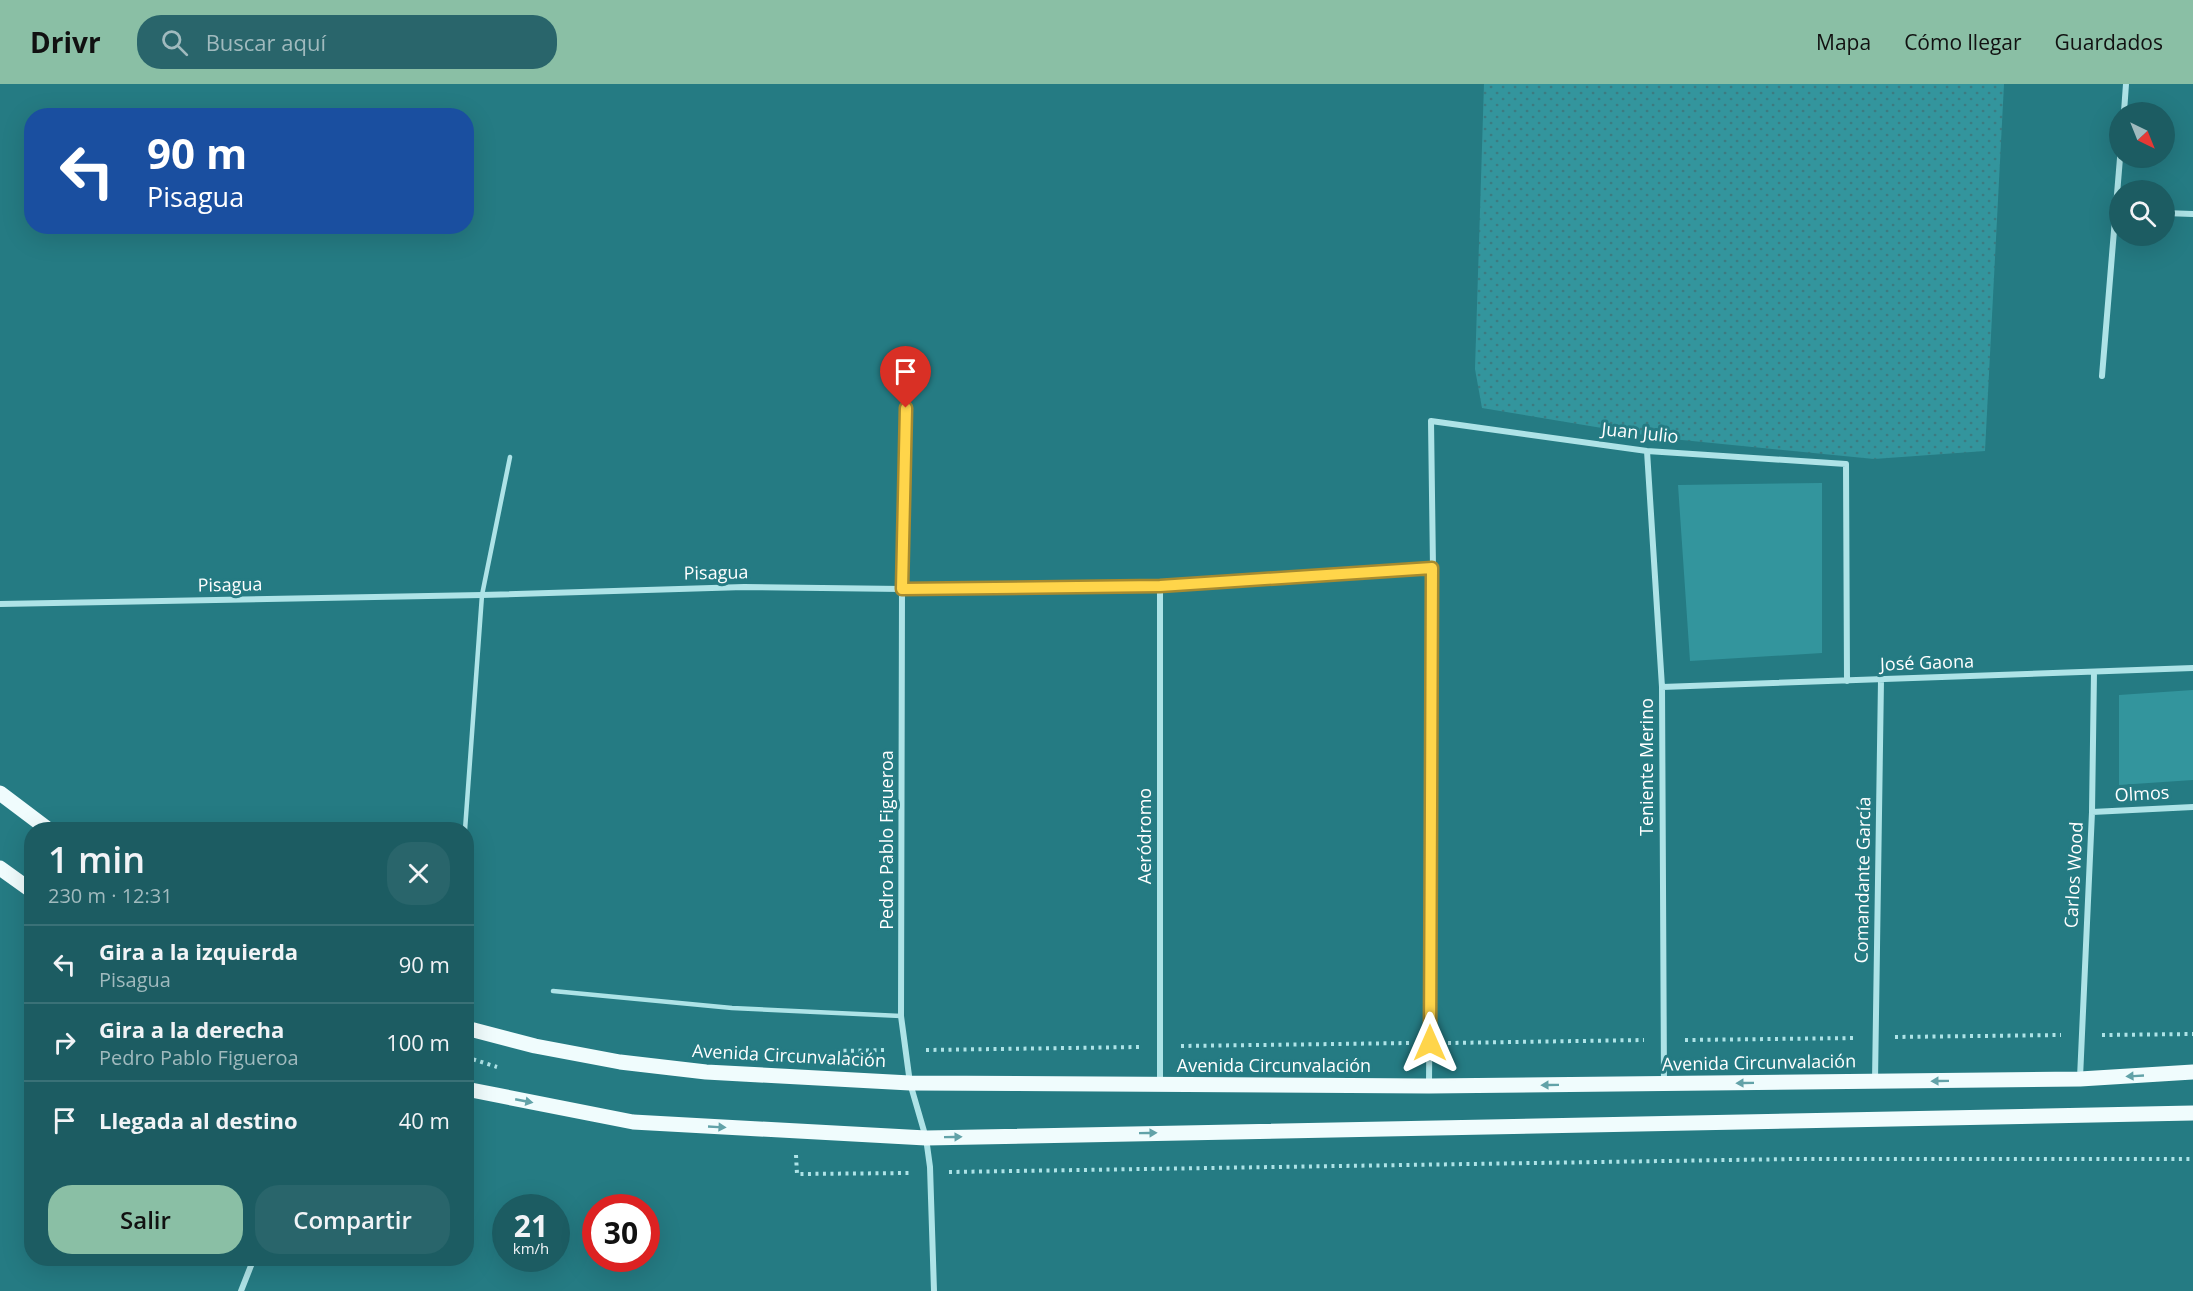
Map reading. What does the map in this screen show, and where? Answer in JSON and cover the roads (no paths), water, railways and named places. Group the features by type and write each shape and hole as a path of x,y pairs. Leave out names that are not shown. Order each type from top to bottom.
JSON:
{"main road":[{"path":"0,793 38,822"},
{"path":"0,868 24,885"},
{"name":"Avenida Circunvalación","path":"474,1030 546,1048 620,1062 674,1069 910,1083 1429,1086 1664,1084 2080,1079 2193,1072"},
{"path":"474,1091 633,1122 926,1138 2193,1113"}],"street":[{"path":"2125,102 2126,84"},
{"path":"2175,213 2193,214"},
{"path":"2102,376 2115,246"},
{"name":"Pedro Pablo Figueroa","path":"906,386 902,589 901,1016 910,1083 926,1138 931,1173 934,1291"},
{"name":"Juan Julio","path":"1432,568 1431,421 1647,451 1846,464 1847,681"},
{"name":"Teniente Merino","path":"1647,451 1662,687 1664,1084"},
{"path":"1429,1086 1432,568"},
{"name":"Pisagua","path":"0,604 482,595 744,587 902,589 1160,586 1432,568"},
{"name":"Aeródromo","path":"1160,586 1160,1085"},
{"name":"José Gaona","path":"1662,687 2193,668"},
{"name":"Carlos Wood","path":"2080,1079 2092,812 2094,672"},
{"name":"Comandante García","path":"1875,1081 1881,680"},
{"name":"Olmos","path":"2092,812 2193,807"},
{"path":"241,1291 251,1266"}],"lane":[{"path":"466,822 482,595 510,457"},
{"path":"553,991 732,1008 901,1016"}]}
